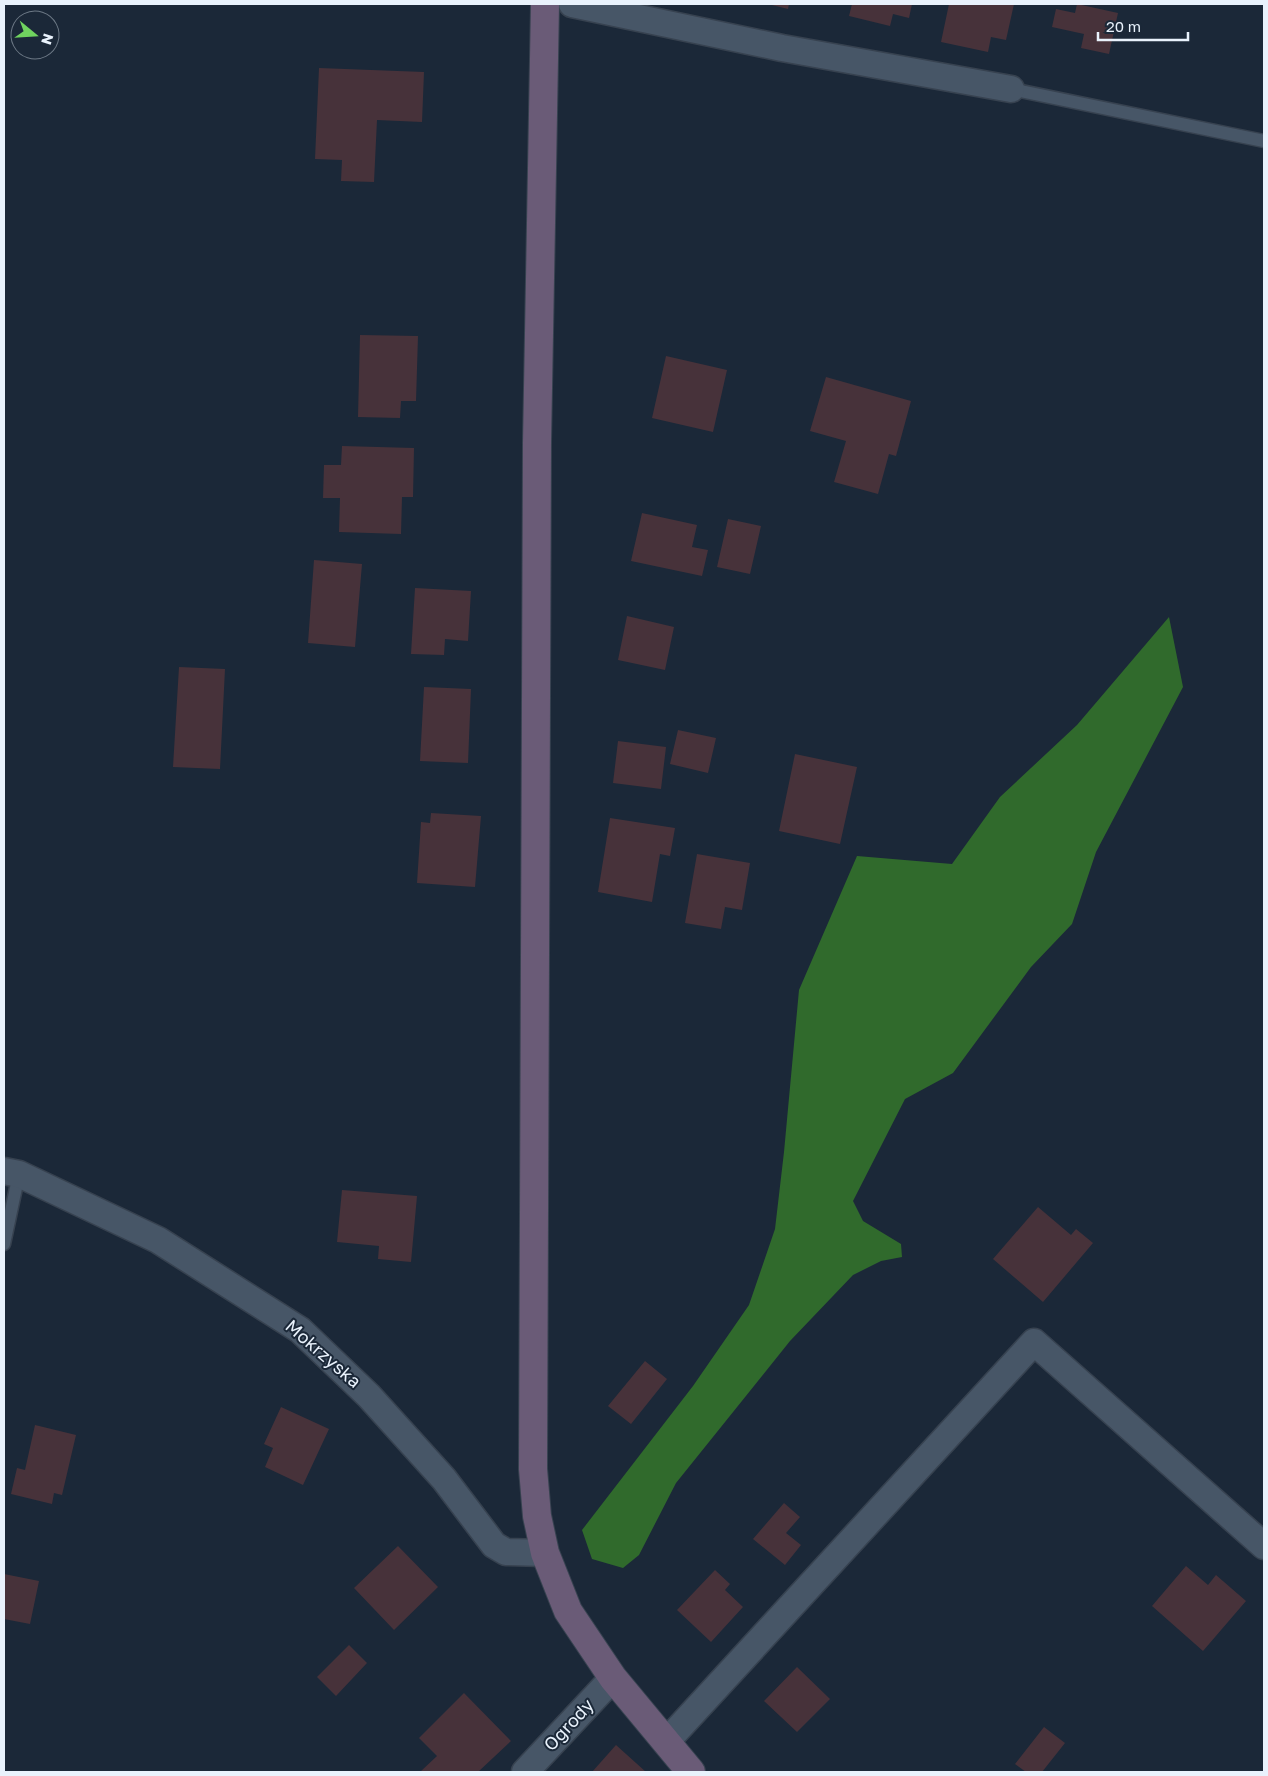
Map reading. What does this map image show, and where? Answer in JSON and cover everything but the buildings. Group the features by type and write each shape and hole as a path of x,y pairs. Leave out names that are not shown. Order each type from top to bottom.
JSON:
{"street":[{"path":"545,4 537,453 533,1469 537,1516 545,1554 568,1612 613,1678 691,1772"},
{"path":"572,4 782,48 1012,89"},
{"name":"Mokrzyska","path":"12,1173 158,1240 300,1330 369,1396 444,1479 494,1545 506,1552 545,1554"},
{"path":"666,1742 1034,1342 1264,1546"},
{"name":"Ogrody","path":"525,1772 613,1678"}],"lane":[{"path":"1012,89 1264,141"},
{"path":"4,1244 12,1173"}],"green space":[{"path":"1169,617 1183,687 1096,852 1072,924 1031,967 953,1073 905,1099 853,1201 863,1221 901,1244 902,1257 881,1261 853,1275 790,1341 676,1483 639,1555 623,1568 592,1559 582,1530 693,1386 749,1305 775,1229 799,990 857,856 952,864 1000,797 1077,725"}]}
